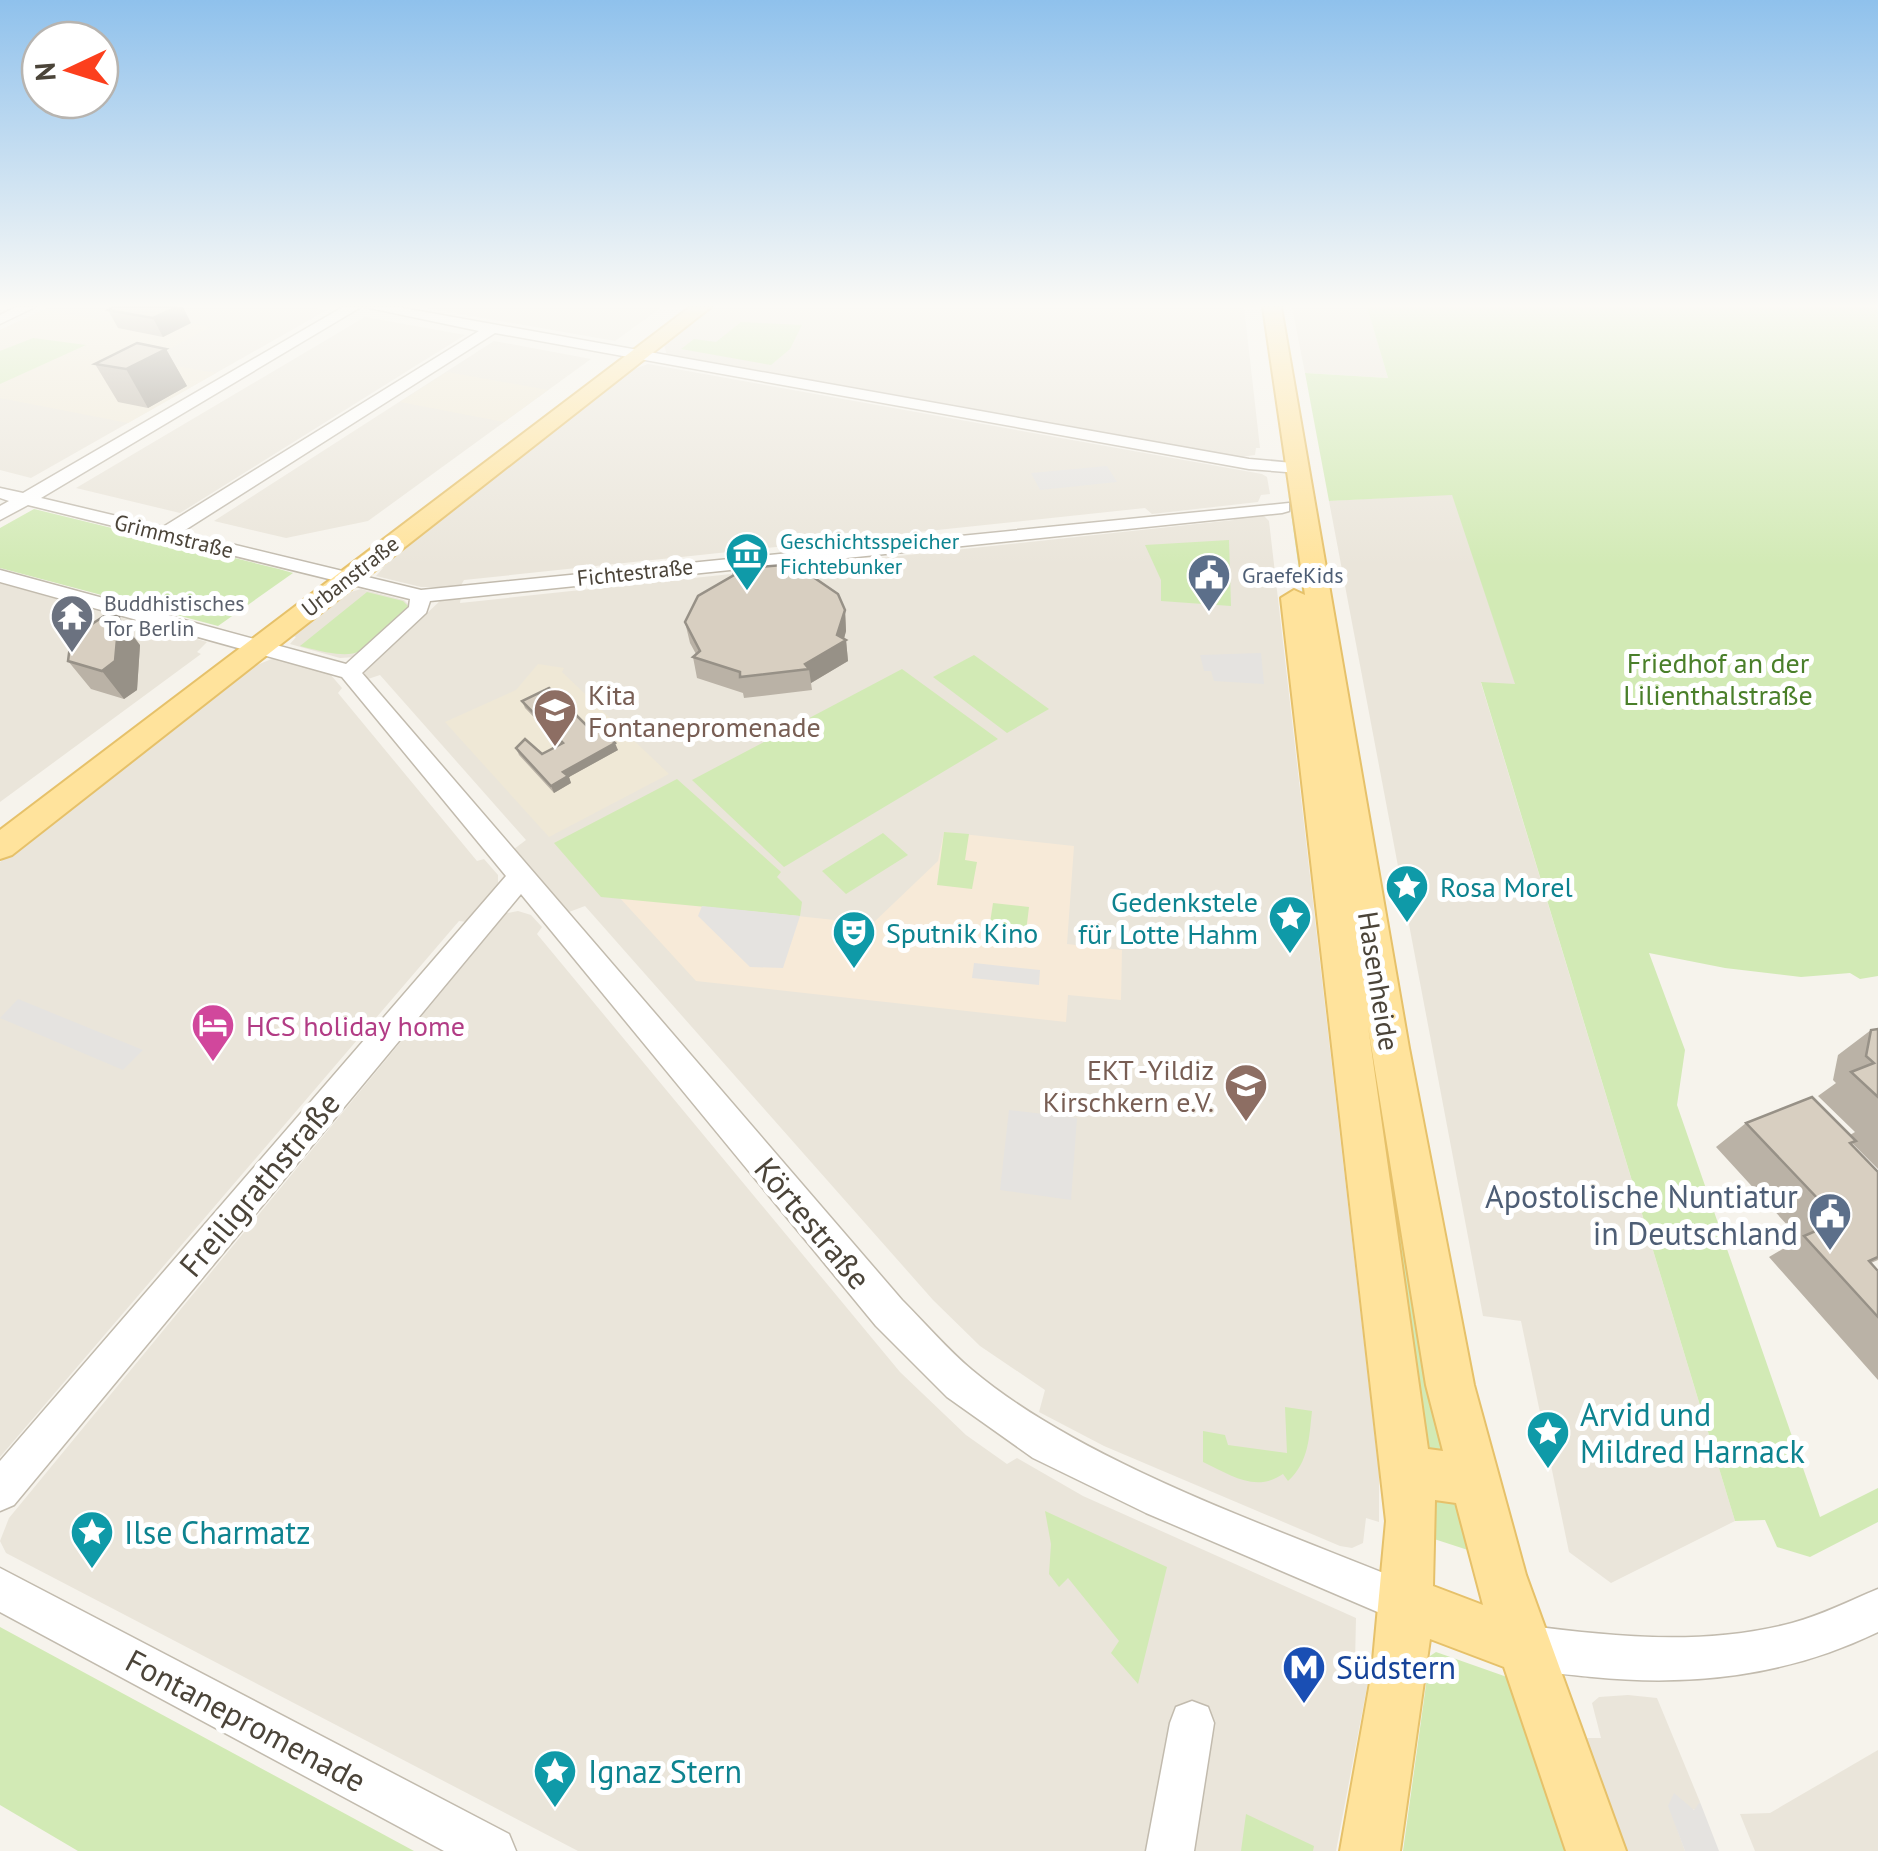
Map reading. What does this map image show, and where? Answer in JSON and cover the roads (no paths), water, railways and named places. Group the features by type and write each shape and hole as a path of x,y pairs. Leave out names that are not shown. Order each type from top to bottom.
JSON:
{"main road":[{"name":"Urbanstraße","path":"0,847 250,643 580,393"},
{"name":"Hasenheide","path":"1272,393 1450,1385 1472,1481 1524,1647"},
{"name":"Hasenheide","path":"1279,393 1408,1471 1412,1521 1408,1604"},
{"name":"Urbanstraße","path":"0,818 250,643"},
{"path":"1408,1471 1472,1481"},
{"path":"1370,1851 1408,1604 1524,1647 1596,1851"}],"street":[{"path":"0,514 205,393"},
{"path":"165,534 389,393"},
{"path":"868,393 1285,461"},
{"name":"Fichtestraße","path":"338,576 422,596 1285,461"},
{"name":"Grimmstraße","path":"0,493 338,576"},
{"path":"0,576 350,672 419,609 422,596"},
{"name":"Körtestraße","path":"350,672 888,1313 960,1384 1022,1430 1080,1463 1408,1604"},
{"name":"Freiligrathstraße","path":"0,1491 520,877"},
{"name":"Fontanepromenade","path":"0,1589 492,1851"},
{"path":"1524,1647 1614,1660 1724,1659 1812,1639 1878,1610"},
{"path":"1170,1851 1192,1723"}],"place":[{"name":"Geschichtsspeicher Fichtebunker","path":"747,592"},
{"name":"GraefeKids","path":"1209,613"},
{"name":"Buddhistisches Tor Berlin","path":"72,654"},
{"name":"Kita Fontanepromenade","path":"555,748"},
{"name":"Rosa Morel","path":"1407,924"},
{"name":"Gedenkstele für Lotte Hahm","path":"1290,955"},
{"name":"Sputnik Kino","path":"854,970"},
{"name":"HCS holiday home","path":"213,1063"},
{"name":"EKT -Yildiz Kirschkern e.V.","path":"1246,1123"},
{"name":"Apostolische Nuntiatur in Deutschland","path":"1830,1252"},
{"name":"Arvid und Mildred Harnack","path":"1548,1470"},
{"name":"Ilse Charmatz","path":"92,1570"},
{"name":"Südstern","path":"1304,1705"},
{"name":"Ignaz Stern","path":"555,1809"}],"park label":[{"name":"Friedhof an der Lilienthalstraße","path":"1718,678"}]}
